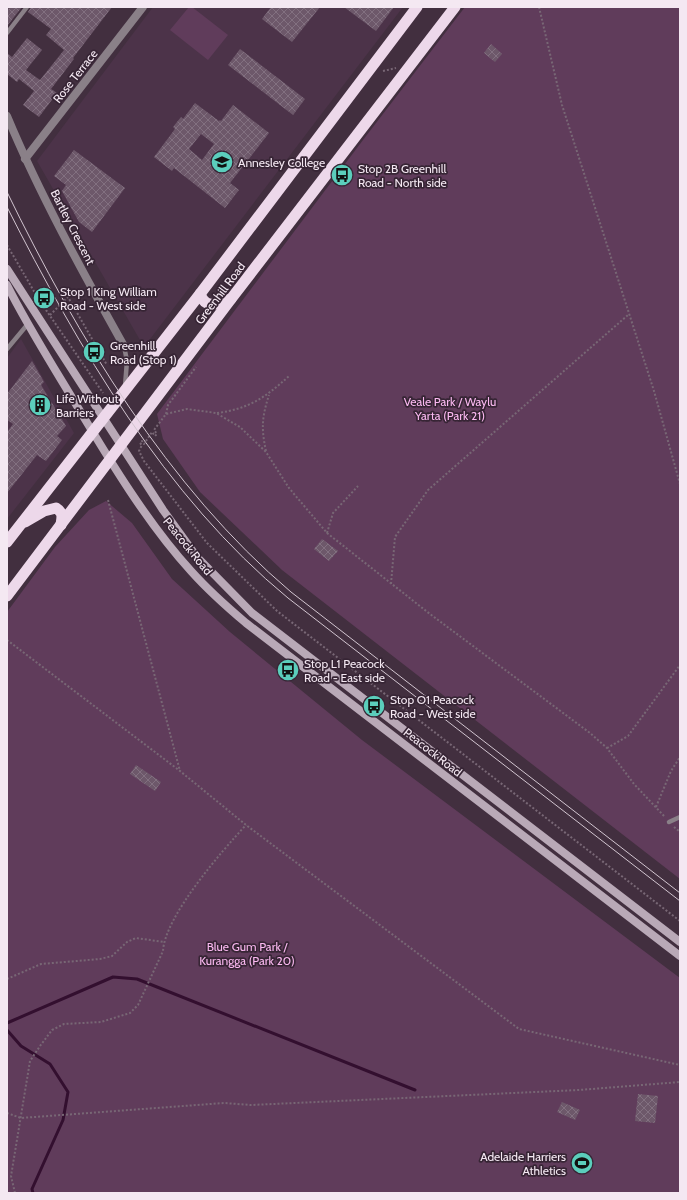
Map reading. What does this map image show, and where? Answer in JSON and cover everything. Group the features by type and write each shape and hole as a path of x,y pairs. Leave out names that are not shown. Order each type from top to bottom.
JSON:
{"highway":[{"name":"Greenhill Road","path":"7,542 200,294 417,7"},
{"name":"Greenhill Road","path":"7,596 231,299 455,7"},
{"path":"200,294 206,304 217,305 231,299"},
{"path":"21,524 44,511 56,508 61,511 61,525"}],"main road":[{"name":"Peacock Road","path":"7,269 163,510 197,557 252,613 680,942"},
{"name":"Peacock Road","path":"7,285 27,325 110,460 166,542 191,571 223,603 246,623 680,956"},
{"path":"589,886 596,877"}],"street":[{"name":"Rose Terrace","path":"25,159 144,7"},
{"name":"Bartley Crescent","path":"7,116 25,159 78,263 124,346"}],"lane":[{"path":"7,33 27,7"},
{"path":"7,349 27,325"},
{"path":"124,346 127,371 125,390"},
{"path":"669,822 680,817"}],"path":[{"path":"539,7 562,105 628,315 654,391 680,484"},
{"path":"382,72 392,68 399,68"},
{"path":"7,245 37,296"},
{"path":"50,315 68,296 107,365"},
{"path":"45,309 103,393"},
{"path":"391,584 396,537 428,490 628,315"},
{"path":"196,367 168,405 166,414 154,430 157,434 155,436 152,432 144,444 142,441 140,443 142,445 139,451 144,461 207,543 277,611 680,922"},
{"path":"166,414 187,409 216,413 245,408 270,394 289,376"},
{"path":"266,452 261,430 263,412 270,394"},
{"path":"216,413 240,427 266,452 289,488 326,533 607,748 634,784 680,832"},
{"path":"326,533 334,513 358,486"},
{"path":"108,500 180,771"},
{"path":"7,640 180,771 246,825 519,1029 680,1065"},
{"path":"607,748 628,736 680,665"},
{"path":"656,807 671,771 680,757"},
{"path":"15,1193 11,1176 30,1061 52,1030 64,1024 101,1022 130,1012 138,1005 163,951 164,942 172,925 196,885 246,825"},
{"path":"7,979 41,964 100,959 112,956 127,942 136,938 164,942"},
{"path":"7,1113 21,1118 224,1103 251,1105 571,1090 680,1082"}],"shaded area":[{"name":"Annesley College","path":"153,7 403,7 144,347 37,161"},
{"path":"21,339 74,433 7,519 7,358"}],"green space":[{"path":"189,7 192,7 228,35 208,60 170,30"},
{"name":"Veale Park / Waylu Yarta (Park 21)","path":"465,7 680,7 680,879 282,570 200,492 163,439 157,414"},
{"name":"Blue Gum Park / Kurangga (Park 20)","path":"106,501 132,523 172,579 230,632 362,740 680,978 680,1193 7,1193 7,612 55,547 89,510"}],"building":[{"path":"10,7 22,7 7,26 7,10"},
{"path":"31,7 112,7 51,89 57,93 39,117 23,105 34,91 19,79 17,82 7,74 7,53 12,57 27,38 42,50 26,70 40,80 64,50 46,35 51,29 28,12"},
{"path":"271,7 320,7 292,42 262,19"},
{"path":"344,7 394,7 376,31"},
{"path":"491,44 502,54 495,62 484,53"},
{"path":"240,49 305,99 293,115 228,65"},
{"path":"195,103 221,121 233,105 269,133 230,183 239,190 225,208 174,168 172,171 154,157 175,129 173,127 181,117 183,119","holes":["201,134 214,144 202,160 189,149"]},
{"path":"74,150 125,188 92,232 79,222 62,191 66,185 54,176"},
{"path":"32,361 44,382 41,385 66,426 57,436 62,440 46,461 37,455 7,493 7,432 13,424 7,420 7,394"},
{"path":"322,539 338,551 329,561 314,549"},
{"path":"136,765 161,782 155,791 130,774"},
{"path":"638,1094 658,1096 655,1123 635,1121"},
{"path":"562,1102 580,1110 575,1120 557,1112"}],"waterway":[{"path":"7,1023 113,977 137,979 415,1090"},
{"path":"7,1030 21,1046 50,1064 68,1092 63,1120 32,1189 33,1193"}],"tram line":[{"path":"7,192 64,301 95,354 129,407 166,458 205,506 246,551 291,592 680,893"},
{"path":"7,207 34,260 64,313 95,366 128,417 164,467 202,514 244,558 288,598 680,901"}],"place":[{"name":"Annesley College","path":"222,162"},
{"name":"Stop 2B Greenhill Road - North side","path":"342,175"},
{"name":"Stop 1 King William Road - West side","path":"44,298"},
{"name":"Greenhill Road (Stop 1)","path":"94,352"},
{"name":"Life Without Barriers","path":"40,405"},
{"name":"Stop L1 Peacock Road - East side","path":"288,670"},
{"name":"Stop O1 Peacock Road - West side","path":"374,706"},
{"name":"Adelaide Harriers Athletics","path":"582,1163"}]}
